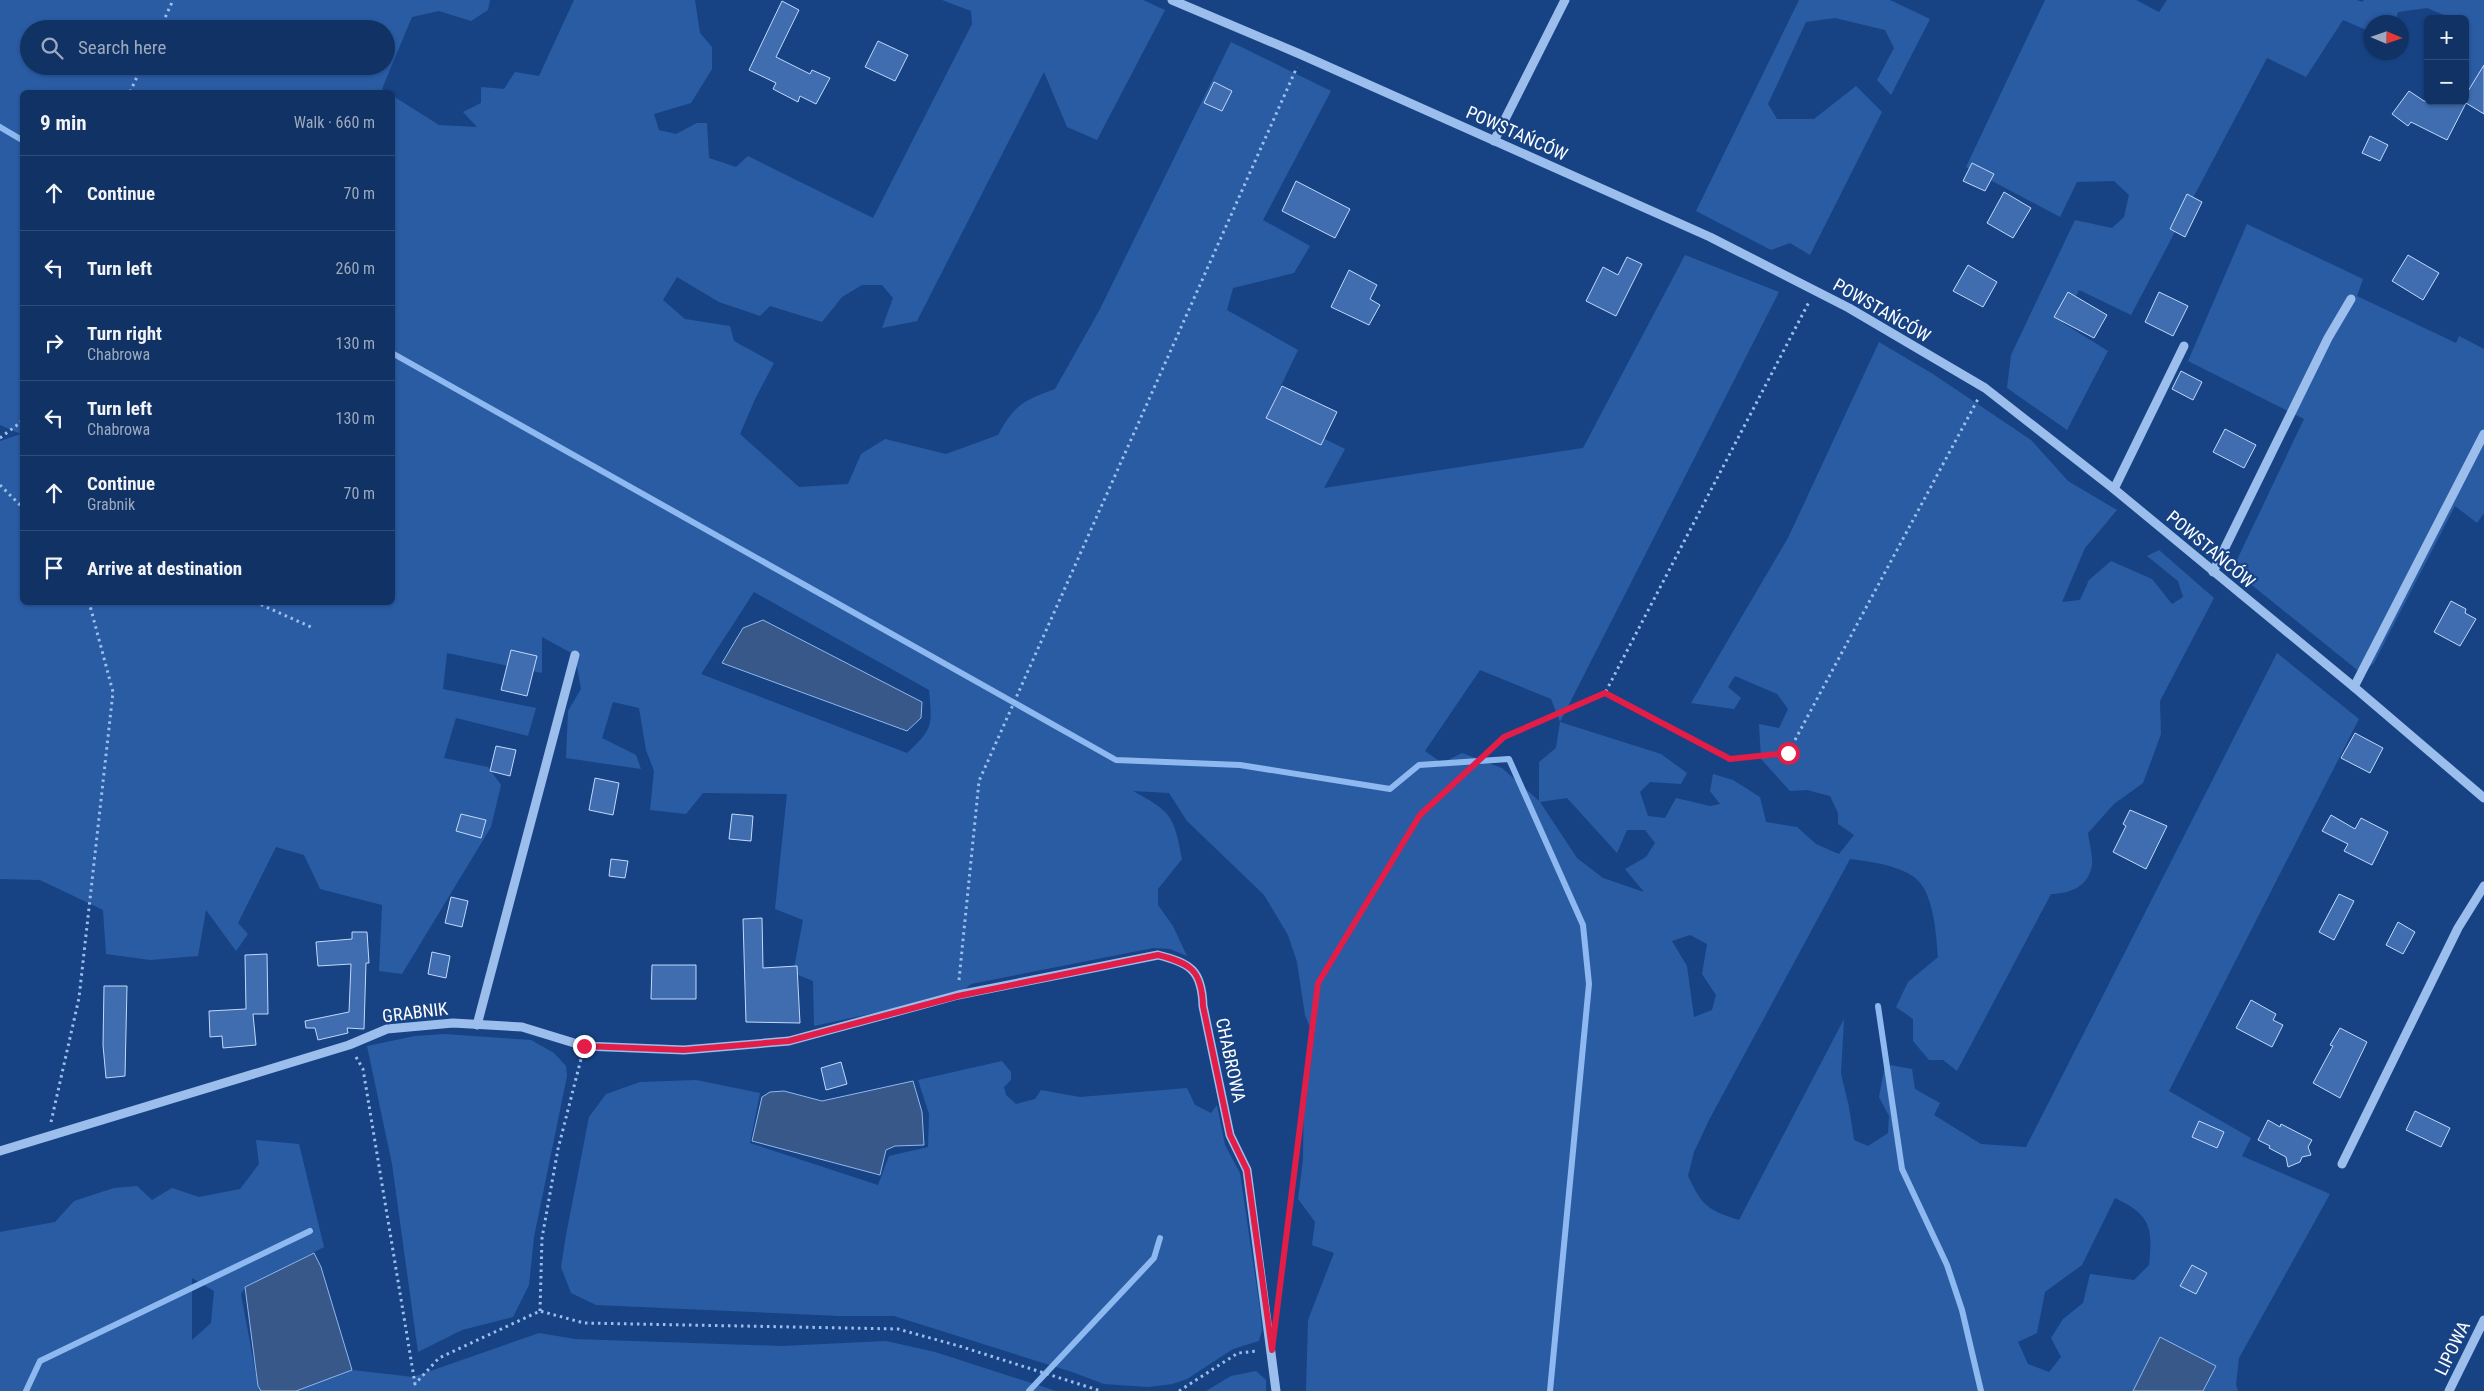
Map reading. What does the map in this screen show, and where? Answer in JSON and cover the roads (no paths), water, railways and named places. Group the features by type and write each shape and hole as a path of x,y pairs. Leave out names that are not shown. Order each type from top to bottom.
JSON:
{"street":[{"name":"POWSTAŃCÓW","path":"1172,0 1302,55 1710,238 1849,308 1985,388 2114,489 2354,687 2484,798"},
{"path":"1494,141 1565,0"},
{"path":"2213,572 2328,338 2351,299"},
{"path":"2114,489 2184,346"},
{"path":"2354,687 2484,434"},
{"path":"477,1024 575,655"},
{"path":"2342,1164 2458,928 2484,886"},
{"name":"CHABROWA","path":"789,1041 958,996 1158,955 1180,960 1196,972 1202,990 1203,1006 1230,1135 1247,1170 1276,1391"},
{"name":"GRABNIK","path":"0,1151 349,1045 386,1029 454,1023 522,1027 584,1046 684,1050 789,1041"},
{"name":"LIPOWA","path":"2449,1391 2484,1320"}],"waterway":[{"path":"0,127 20,139"},
{"path":"395,355 1116,760 1240,765 1390,789 1419,765 1509,759 1583,925 1589,984 1550,1391"},
{"path":"1878,1006 1902,1169 1947,1265 1962,1310 1981,1391"},
{"path":"26,1391 40,1361 310,1231"},
{"path":"1029,1391 1154,1258 1160,1238"}]}
